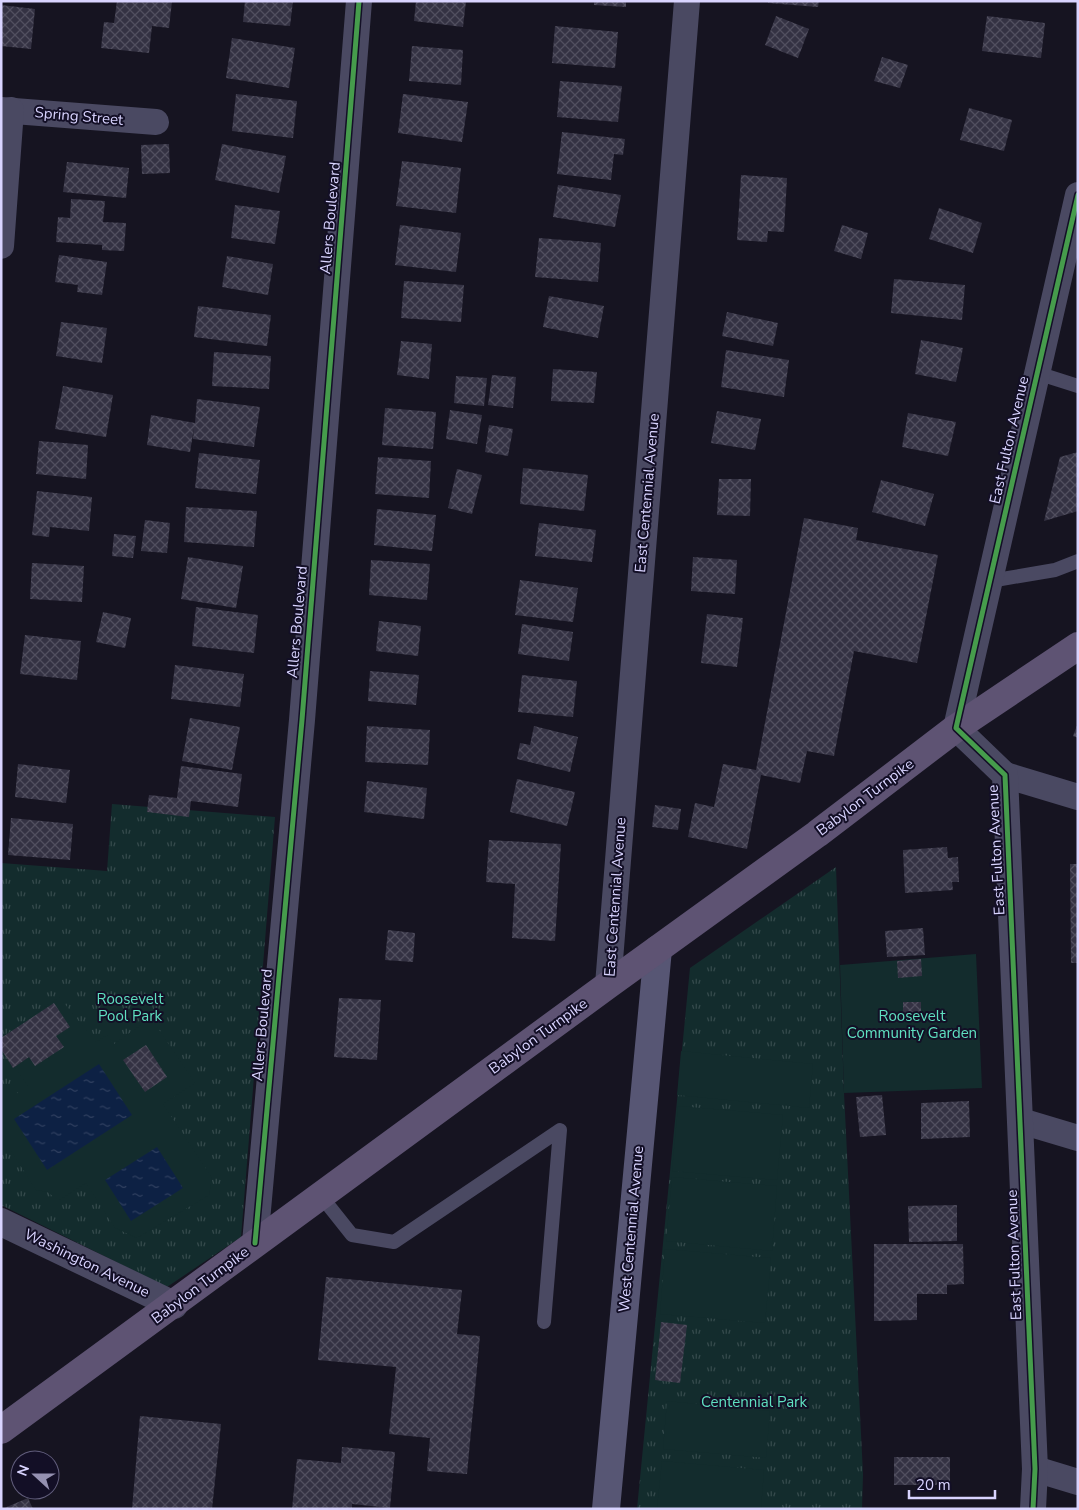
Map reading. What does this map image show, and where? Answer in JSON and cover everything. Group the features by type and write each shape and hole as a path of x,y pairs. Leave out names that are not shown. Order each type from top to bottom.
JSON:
{"main road":[{"name":"Babylon Turnpike","path":"1,1430 608,985 818,834 956,728 1078,646"},
{"name":"West Centennial Avenue","path":"606,1509 610,1447 658,949"}],"street":[{"name":"Allers Boulevard","path":"256,1243 302,720 360,1"},
{"name":"East Centennial Avenue","path":"608,985 687,1"},
{"name":"Spring Street","path":"6,110 156,122"},
{"path":"1,246 6,110"},
{"name":"East Fulton Avenue","path":"1033,1509 1035,1469 1005,775 956,728 1078,195"},
{"path":"1005,775 1078,797"},
{"path":"1020,1121 1078,1138"},
{"name":"Washington Avenue","path":"1,1222 174,1305"},
{"path":"1035,1469 1078,1482"}],"lane":[{"path":"1037,373 1078,386"},
{"path":"990,581 1055,570 1078,561"},
{"path":"321,1196 352,1235 394,1242 560,1130 544,1322"}],"green space":[{"name":"Roosevelt Pool Park","path":"112,804 275,817 241,1237 167,1287 1,1205 1,863 107,871"},
{"name":"Centennial Park","path":"836,867 844,1093 863,1474 862,1509 637,1509 690,968"},
{"name":"Roosevelt Community Garden","path":"976,954 982,1088 844,1093 840,965"},
{"path":"59,997 96,1042 107,1035 114,1044 151,1018 195,1083 163,1104 212,1178 209,1195 137,1238 115,1228 86,1183 58,1201 48,1192 36,1190 1,1135 1,1104 28,1086 1,1048 1,1038"},
{"path":"681,1051 813,1064 809,1108 677,1095"},
{"path":"678,1106 783,1115 777,1180 672,1171"},
{"path":"672,1177 777,1186 772,1251 666,1241"},
{"path":"665,1249 771,1258 765,1323 660,1314"},
{"path":"667,1401 770,1411 766,1458 663,1449"},
{"path":"662,1461 764,1470 761,1509 657,1508"}],"water":[{"path":"99,1064 132,1115 47,1170 14,1119"},
{"path":"157,1147 183,1188 131,1221 105,1180"}],"building":[{"path":"117,1 172,1 169,28 152,26 149,53 101,48 104,22 114,23"},
{"path":"245,1 293,1 290,26 243,22"},
{"path":"416,1 466,1 463,27 414,21"},
{"path":"594,1 626,1 626,7 594,5"},
{"path":"768,1 819,1 818,7 768,3"},
{"path":"1,5 35,9 31,49 1,46"},
{"path":"776,16 809,29 798,58 765,45"},
{"path":"987,16 1045,23 1041,58 982,51"},
{"path":"555,26 618,32 615,68 552,63"},
{"path":"232,38 295,48 289,88 226,78"},
{"path":"412,46 463,50 461,85 409,81"},
{"path":"882,57 908,65 900,88 874,81"},
{"path":"560,81 622,86 618,122 557,117"},
{"path":"236,94 297,101 293,138 232,131"},
{"path":"403,94 468,102 462,142 398,133"},
{"path":"969,108 1012,120 1004,151 960,140"},
{"path":"562,132 625,139 623,155 614,154 611,180 557,174"},
{"path":"169,144 170,173 142,174 141,145"},
{"path":"222,144 286,156 279,193 215,180"},
{"path":"402,161 461,168 456,213 396,206"},
{"path":"67,162 129,168 126,198 63,192"},
{"path":"741,175 787,178 784,232 768,231 767,242 737,240"},
{"path":"558,185 621,195 615,227 553,217"},
{"path":"71,199 105,201 103,222 126,223 124,251 102,250 102,245 56,242 58,217 70,218"},
{"path":"235,205 280,211 275,244 231,238"},
{"path":"939,208 982,223 973,253 929,239"},
{"path":"400,225 461,233 456,272 395,265"},
{"path":"842,225 868,233 861,259 834,251"},
{"path":"539,238 601,243 598,282 535,277"},
{"path":"59,255 107,262 102,295 77,292 78,285 55,282"},
{"path":"227,256 273,264 268,295 222,287"},
{"path":"894,279 965,285 962,320 891,313"},
{"path":"404,281 464,285 461,322 401,318"},
{"path":"549,296 604,306 598,338 543,327"},
{"path":"198,306 271,315 267,346 194,337"},
{"path":"727,312 778,323 773,346 722,336"},
{"path":"61,322 107,328 102,363 56,356"},
{"path":"921,340 963,348 956,382 915,374"},
{"path":"401,341 432,344 429,379 397,375"},
{"path":"726,350 789,360 784,397 721,387"},
{"path":"214,352 271,356 269,389 212,386"},
{"path":"553,369 597,372 594,403 551,401"},
{"path":"492,375 516,377 513,408 488,405"},
{"path":"456,376 487,378 484,406 454,403"},
{"path":"63,386 113,395 106,437 55,429"},
{"path":"197,399 260,407 254,447 193,439 194,428 190,452 147,445 151,415 195,423"},
{"path":"385,408 436,412 433,449 382,445"},
{"path":"450,410 482,415 477,444 446,439"},
{"path":"717,411 761,419 755,450 711,443"},
{"path":"908,413 956,422 948,456 902,447"},
{"path":"489,425 513,429 508,456 485,452"},
{"path":"39,441 88,445 86,479 36,474"},
{"path":"1078,452 1078,511 1044,521 1060,457"},
{"path":"199,453 260,460 256,494 195,488"},
{"path":"378,457 431,461 429,498 375,494"},
{"path":"523,468 588,475 584,511 520,504"},
{"path":"457,469 482,475 472,514 448,508"},
{"path":"719,479 751,479 750,516 717,515"},
{"path":"881,480 934,494 925,526 872,512"},
{"path":"37,491 92,497 89,531 50,527 49,537 32,535"},
{"path":"186,507 257,511 254,547 184,542"},
{"path":"377,509 436,515 432,551 374,545"},
{"path":"804,518 858,528 856,540 938,555 917,663 854,651 834,756 807,751 800,783 761,775 747,849 688,837 695,803 714,807 723,764 756,770"},
{"path":"145,520 170,523 167,553 141,551"},
{"path":"539,523 596,530 592,562 535,556"},
{"path":"114,534 136,536 133,558 112,556"},
{"path":"188,557 243,566 236,608 181,599"},
{"path":"693,557 737,560 735,594 691,591"},
{"path":"371,560 430,564 427,600 369,595"},
{"path":"32,563 84,566 82,602 30,599"},
{"path":"520,580 578,588 573,622 515,615"},
{"path":"196,607 258,615 254,653 192,646"},
{"path":"103,612 131,618 125,648 96,642"},
{"path":"707,614 743,618 737,667 701,663"},
{"path":"379,621 421,626 418,656 376,651"},
{"path":"522,624 573,632 569,661 518,654"},
{"path":"25,635 81,641 77,680 20,674"},
{"path":"175,665 244,674 240,707 171,699"},
{"path":"370,671 419,675 416,705 368,701"},
{"path":"522,675 577,681 573,717 518,712"},
{"path":"190,718 240,727 232,770 182,761"},
{"path":"1078,723 1078,738 1073,736"},
{"path":"367,726 430,730 428,765 365,762"},
{"path":"534,726 578,737 570,772 517,759 520,743 530,745"},
{"path":"18,764 70,770 66,803 15,797"},
{"path":"181,766 242,774 238,807 191,801 189,817 147,812 149,795 177,798"},
{"path":"517,779 575,792 567,826 510,812"},
{"path":"367,781 427,788 424,819 364,812"},
{"path":"655,805 681,809 678,830 652,827"},
{"path":"11,818 73,824 70,860 8,855"},
{"path":"489,840 561,844 555,941 512,938 515,884 486,882"},
{"path":"947,847 948,858 958,857 959,882 952,882 953,890 905,893 903,850"},
{"path":"1070,864 1078,864 1078,963 1071,963"},
{"path":"923,928 925,955 887,957 885,931"},
{"path":"388,930 415,933 413,962 385,960"},
{"path":"921,959 922,976 898,978 897,961"},
{"path":"339,998 381,1000 377,1060 334,1057"},
{"path":"903,1002 921,1002 921,1017 903,1017"},
{"path":"54,1003 70,1027 56,1036 64,1047 35,1066 29,1057 13,1068 1,1049 1,1038"},
{"path":"146,1045 167,1077 145,1092 123,1060"},
{"path":"882,1095 886,1135 860,1137 856,1097"},
{"path":"969,1101 970,1137 921,1139 921,1103"},
{"path":"957,1205 957,1241 909,1242 908,1206"},
{"path":"874,1244 963,1244 964,1284 947,1285 947,1294 917,1294 917,1320 874,1321"},
{"path":"326,1277 462,1290 457,1334 480,1336 467,1474 427,1471 430,1438 389,1434 396,1367 318,1360"},
{"path":"661,1322 687,1325 680,1383 655,1380"},
{"path":"140,1416 221,1424 212,1509 132,1509"},
{"path":"342,1447 395,1452 390,1508 352,1504 352,1509 292,1509 297,1459 341,1463"},
{"path":"894,1457 950,1457 950,1485 894,1485"},
{"path":"23,1500 29,1500 33,1509 2,1509"}],"cycle path":[{"path":"255,1243 302,720 359,1"},
{"path":"1033,1509 1035,1469 1005,775 956,728 1078,195"}]}
